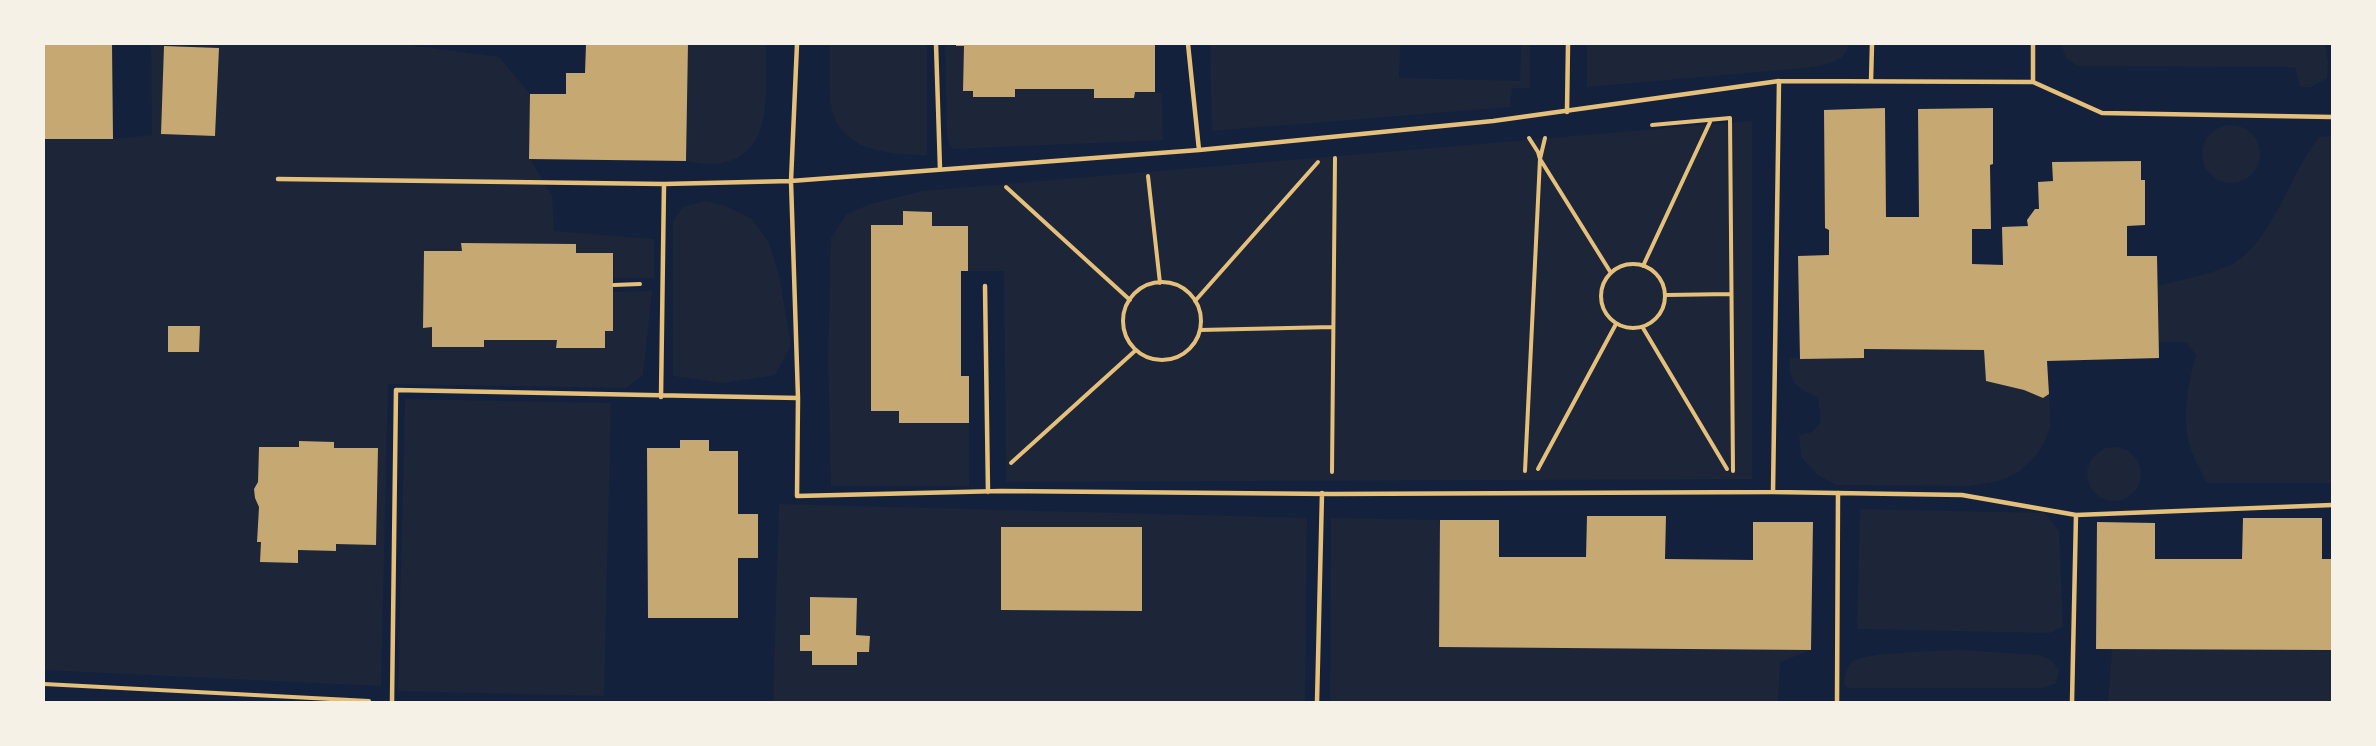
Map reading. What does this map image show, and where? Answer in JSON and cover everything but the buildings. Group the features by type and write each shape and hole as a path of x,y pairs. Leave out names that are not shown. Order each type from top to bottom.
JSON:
{"lane":[{"path":"797,44 791,181 798,398 797,496 988,492 1332,494 1773,492 1962,495 2076,515 2332,505"},
{"path":"936,44 940,169"},
{"path":"1188,44 1199,150"},
{"path":"1567,111 1568,44"},
{"path":"1871,81 1872,44"},
{"path":"2032,82 2033,44"},
{"path":"1773,492 1779,81"},
{"path":"278,178 664,184 791,181 1199,150 1493,121 1779,81 2032,82 2102,113 2332,117"},
{"path":"661,397 664,184"},
{"path":"985,286 988,492"},
{"path":"392,702 396,390 798,398"},
{"path":"1317,702 1322,493"},
{"path":"1837,702 1838,493"},
{"path":"2072,702 2076,515"}],"path":[{"path":"1643,266 1711,120"},
{"path":"1643,328 1733,480 1730,123"},
{"path":"1524,493 1540,159 1547,134"},
{"path":"1527,135 1611,273"},
{"path":"1332,494 1335,151"},
{"path":"1195,301 1320,160"},
{"path":"1147,166 1160,283"},
{"path":"1003,185 1130,300"},
{"path":"1626,265 1643,266 1659,277 1666,295 1660,315 1643,328 1625,328 1616,324 1603,310 1601,300 1605,281 1611,273 1626,265"},
{"path":"1160,283 1180,287 1195,301 1199,310 1200,330 1189,349 1168,360 1157,360 1146,357 1129,342 1123,321 1130,300 1138,291 1148,285 1160,283"},
{"path":"1666,295 1731,294"},
{"path":"1538,470 1616,324"},
{"path":"1200,330 1334,327"},
{"path":"1006,468 1136,350"},
{"path":"44,684 392,702"}],"shaded area":[{"path":"151,44 401,44 499,57 530,94 530,159 552,196 554,231 654,239 654,278 614,278 613,254 576,253 575,244 462,243 462,251 424,251 423,327 432,327 432,346 484,347 484,340 557,340 556,347 605,348 605,331 613,330 613,292 652,291 643,375 626,388 388,384 381,686 44,670 44,139 113,139 152,135","holes":["164,46 218,48 215,136 162,134","168,327 199,352 168,352","334,442 334,448 378,448 376,544 336,544 335,551 298,550 298,563 261,562 261,542 257,542 259,507 254,490 258,482 259,448 299,447"]},
{"path":"688,44 766,44 766,100 763,119 758,135 749,149 734,159 714,164 686,161"},
{"path":"829,44 927,44 927,155 897,154 867,147 854,141 843,132 835,120 831,104"},
{"path":"945,44 964,46 964,91 1015,97 1015,89 1094,89 1095,98 1134,98 1135,92 1162,93 1163,140 953,149 947,139"},
{"path":"1210,44 1400,44 1399,78 1520,81 1521,44 1530,44 1530,88 1512,88 1510,107 1212,131"},
{"path":"1587,44 1849,44 1847,51 1838,60 1819,66 1587,87"},
{"path":"2061,44 2325,44 2328,62 2327,78 2311,87 2300,87 2295,67 2078,66 2067,59"},
{"path":"1752,121 1752,479 1006,482 1004,271 968,271 967,226 932,226 932,212 904,211 903,225 871,225 871,410 899,411 969,423 969,486 831,486 828,357 831,238 846,215 867,205 923,191"},
{"path":"2231,125 2242,127 2255,138 2260,154 2258,165 2247,178 2231,183 2220,181 2207,170 2202,154 2204,143 2215,130"},
{"path":"2332,136 2332,483 2207,483 2192,453 2187,429 2186,404 2196,355 2186,342 2159,342 2158,286 2213,272 2244,256 2268,226 2319,137"},
{"path":"705,201 726,206 752,219 769,243 779,275 791,345 775,375 724,383 673,376 673,221 683,207"},
{"path":"1864,349 1984,350 1986,381 2024,390 2043,398 2049,394 2050,427 2045,441 2037,455 2020,471 2003,480 1970,486 1836,485 1818,475 1801,457 1799,435 1812,432 1821,422 1818,397 1795,384 1789,358 1864,358"},
{"path":"405,399 611,403 604,696 398,691"},
{"path":"2109,447 2119,447 2129,451 2137,459 2141,474 2137,489 2129,497 2119,501 2109,501 2099,497 2091,489 2087,479 2087,469 2091,459 2099,451"},
{"path":"779,504 1307,518 1305,702 773,702","holes":["1002,527 1141,527 1141,611 1001,610","810,597 857,598 856,635 870,636 869,652 857,652 857,665 812,665 812,651 801,651 810,635"]},
{"path":"1860,509 2045,513 2059,531 2063,627 2050,633 1857,629"},
{"path":"1331,518 1440,520 1439,647 1811,650 1780,662 1778,702 1330,702"},
{"path":"2112,649 2332,650 2332,702 2108,702"},
{"path":"1960,650 2038,655 2051,660 2059,670 2056,683 2044,688 1848,688 1844,684 1848,667 1852,662 1860,659 1903,653"}]}
